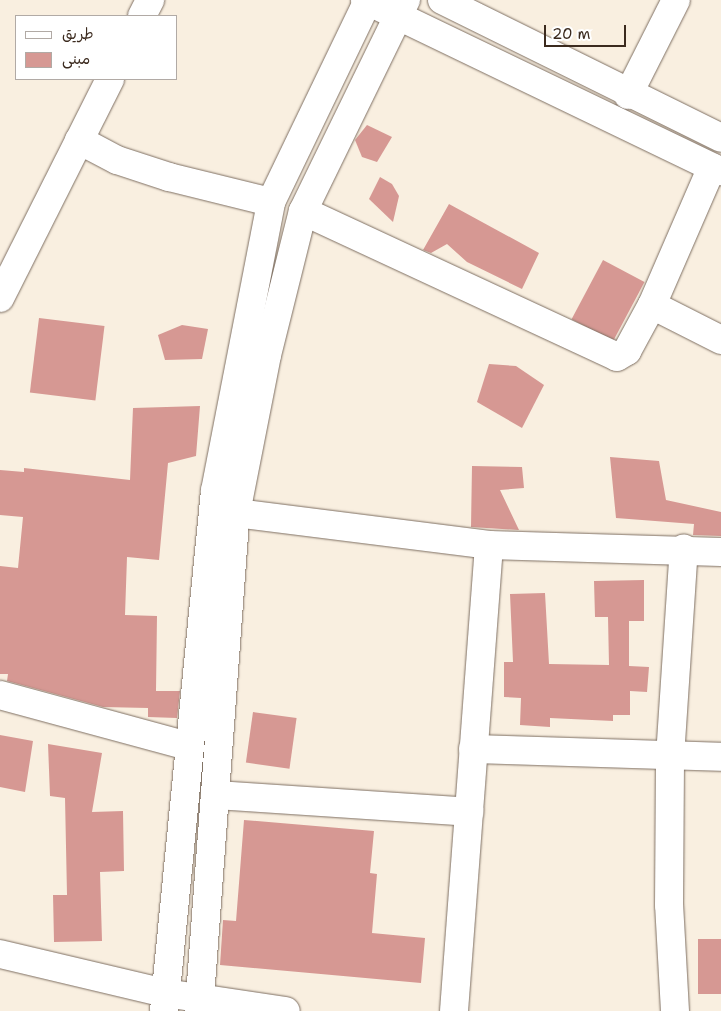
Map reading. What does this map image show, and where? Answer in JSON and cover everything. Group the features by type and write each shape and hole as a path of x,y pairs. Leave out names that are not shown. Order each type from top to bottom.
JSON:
{"street":[{"path":"142,15 150,0"},
{"path":"165,1002 188,746 215,491 271,202 367,0 403,7 716,169 652,305 627,351 617,357 303,212"},
{"path":"442,0 628,96 721,138"},
{"path":"628,96 676,0"},
{"path":"199,1005 236,513 266,354 303,212 403,7"},
{"path":"0,298 109,80"},
{"path":"79,140 117,160 169,177 271,202"},
{"path":"652,305 721,340"},
{"path":"236,513 488,545 684,548 721,552"},
{"path":"454,1011 488,545"},
{"path":"675,1011 669,905 670,757 684,548"},
{"path":"0,695 188,746"},
{"path":"473,748 670,757 721,756"},
{"path":"215,795 469,812"},
{"path":"0,954 165,1002 286,1011"}],"building":[{"path":"367,125 392,137 377,162 362,157 355,140"},
{"path":"380,177 392,184 399,196 393,222 369,199"},
{"path":"449,204 539,253 522,289 467,262 447,244 431,253 423,250"},
{"path":"603,260 644,282 613,341 572,319"},
{"path":"39,318 105,326 95,400 30,392"},
{"path":"182,325 208,329 202,359 165,360 158,335"},
{"path":"489,364 516,366 544,385 522,428 477,402"},
{"path":"200,406 196,456 168,463 159,560 127,557 125,615 157,616 156,691 180,691 177,718 148,717 148,708 103,707 7,681 8,674 0,674 0,566 18,568 23,517 0,515 0,470 24,472 24,468 130,480 133,408"},
{"path":"610,457 659,461 666,500 721,512 721,536 693,535 694,524 616,518"},
{"path":"472,466 522,467 524,488 500,490 519,530 471,527"},
{"path":"644,580 644,621 629,621 629,666 649,667 647,692 630,691 630,715 613,715 613,721 550,718 550,727 520,725 521,698 504,697 504,662 513,662 510,594 545,593 549,664 609,665 608,617 595,617 594,581"},
{"path":"253,712 297,718 289,769 246,763"},
{"path":"0,735 33,741 25,792 0,787"},
{"path":"48,744 102,753 92,812 123,811 124,871 100,872 102,941 54,942 53,895 67,895 65,798 50,796"},
{"path":"244,820 374,831 370,873 377,874 372,933 425,938 421,983 220,965 223,920 236,921"},
{"path":"698,939 721,939 721,994 698,994"}]}
